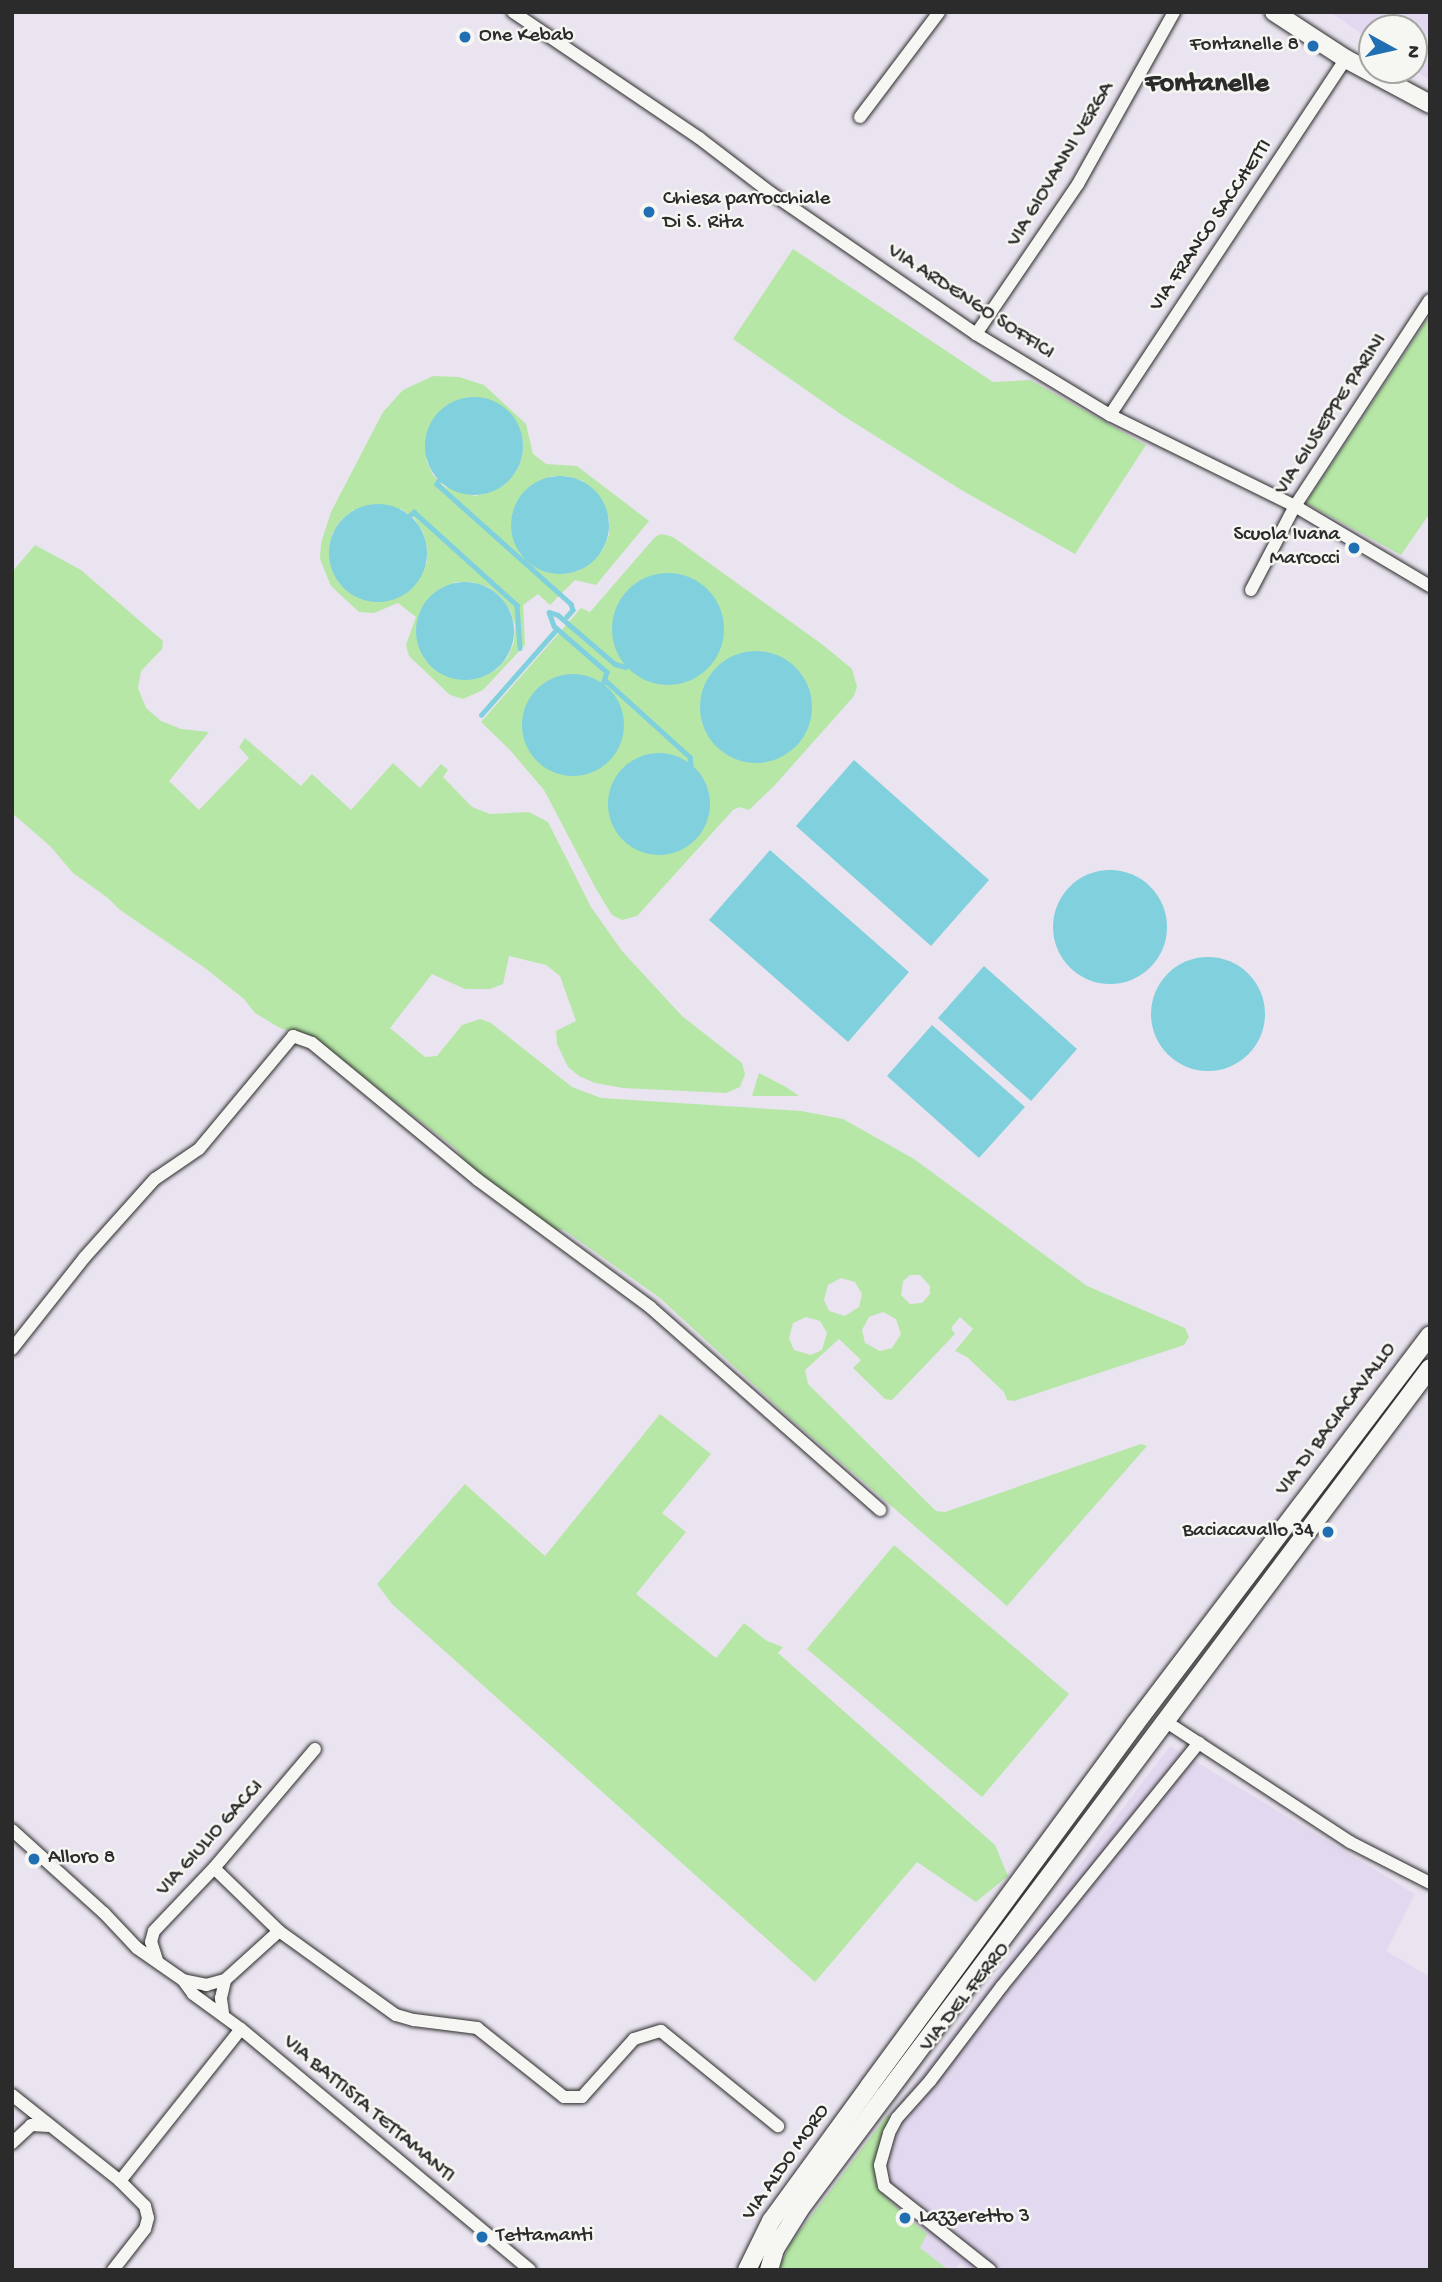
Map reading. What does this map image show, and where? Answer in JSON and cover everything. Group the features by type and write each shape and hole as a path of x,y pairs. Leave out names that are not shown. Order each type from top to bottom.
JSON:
{"main road":[{"path":"1274,12 1346,59 1430,104"},
{"name":"VIA DI BACIACAVALLO","path":"1153,1700 1430,1335"},
{"name":"VIA DI BACIACAVALLO","path":"1165,1721 1430,1368"},
{"name":"VIA DEL FERRO","path":"870,2085 1153,1700"},
{"name":"VIA DEL FERRO","path":"845,2147 1165,1721"},
{"name":"VIA ALDO MORO","path":"747,2270 771,2221 870,2085"},
{"name":"VIA ALDO MORO","path":"769,2270 782,2238 845,2147"}],"street":[{"name":"VIA ARDENGO SOFFICI","path":"513,12 699,138 771,192 976,334 1110,415 1295,506 1430,586"},
{"path":"860,117 939,12"},
{"name":"VIA GIOVANNI VERGA","path":"976,334 1078,184 1174,12"},
{"name":"VIA FRANCO SACCHETTI","path":"1110,415 1346,59"},
{"name":"VIA GIUSEPPE PARINI","path":"1251,590 1295,506 1430,300"},
{"path":"12,1349 85,1258 155,1179 199,1149 293,1036 312,1042 478,1180 650,1307 880,1510"},
{"path":"1165,1721 1350,1842 1430,1883"},
{"name":"VIA DEL FERRO","path":"990,2270 884,2186 880,2165 889,2133 897,2118 930,2081 1011,1975 1199,1743"},
{"name":"VIA GIULIO GACCI","path":"157,1960 151,1942 154,1931 214,1868 315,1749"},
{"name":"VIA BATTISTA TETTAMANTI","path":"12,1830 104,1913 137,1948 183,1980 193,1994 223,2013 530,2270"},
{"path":"214,1868 279,1931 396,2015 414,2020 472,2026 482,2031 564,2097 582,2097 634,2039 662,2031 670,2034 778,2126"},
{"path":"183,1980 206,1985 225,1980 279,1931"},
{"path":"223,2013 220,1998 225,1980"},
{"path":"120,2181 241,2029"},
{"path":"17,2099 140,2199 148,2218 145,2229 113,2270"},
{"path":"17,2099 24,2113 22,2131"},
{"path":"12,2143 22,2131 39,2123 51,2127"}],"shaded area":[{"path":"1330,12 1430,12 1430,80 1428,14 1358,14 1358,31"},
{"path":"1170,1746 1415,1894 1386,1951 1430,1977 1430,2270 968,2270 960,2263 954,2270 949,2270 919,2248 927,2234 882,2194 876,2183 874,2165 890,2116"}],"green space":[{"path":"793,249 993,382 1030,380 1146,445 1075,554 963,491 842,415 733,339"},
{"path":"1430,315 1430,513 1401,555 1306,503"},
{"path":"433,376 459,377 484,385 526,424 533,454 546,464 577,466 649,521 596,585 575,580 550,605 538,594 523,605 525,645 483,690 463,699 450,695 409,656 406,645 416,617 398,603 374,613 359,612 331,586 320,559 321,543 331,512 383,412 403,390","holes":["518,425 523,441 522,457 516,472 505,484 491,492 475,496 445,487 433,475 426,460","551,476 567,476 583,481 609,519 609,535 603,550 578,571 562,574 546,572 532,565 520,554 513,539","401,509 414,518 423,532 427,563 364,600 350,593 338,582 332,534 341,520 353,510","456,582 472,582 488,587 501,597 510,610 515,625 514,642 508,657 497,669 483,677 425,660 418,645 416,629 441,588"]},
{"path":"662,534 673,537 823,645 852,669 857,687 854,696 775,785 749,810 739,807 733,810 637,916 622,920 612,915 596,889 544,790 510,750 481,722 581,608 590,612 656,536"},
{"path":"35,545 81,570 163,641 162,649 141,671 138,688 146,708 161,721 181,729 209,732 169,781 199,810 249,758 239,747 245,738 301,786 312,774 351,810 393,763 420,788 441,764 448,770 443,777 472,807 490,814 529,812 548,822 591,907 622,951 682,1016 742,1063 745,1074 740,1087 726,1093 623,1088 595,1083 579,1076 568,1067 557,1044 556,1031 576,1021 560,976 546,965 509,956 503,984 490,989 465,989 432,974 390,1028 425,1057 437,1056 462,1025 480,1019 491,1023 572,1087 601,1098 801,1111 843,1119 914,1159 1087,1286 1185,1328 1189,1337 1184,1345 1014,1401 1007,1400 1004,1392 967,1357 955,1351 973,1329 960,1317 951,1328 955,1334 892,1400 885,1399 853,1368 861,1360 839,1339 805,1370 808,1384 936,1511 945,1512 1141,1444 1147,1446 1007,1606 792,1420 660,1298 564,1230 555,1230 510,1199 469,1165 455,1148 315,1039 280,1028 255,1013 244,999 205,968 120,910 73,873 50,846 12,813 12,572","holes":["910,1275 920,1275 930,1286 930,1294 922,1303 910,1304 901,1295 903,1281","841,1278 855,1282 862,1294 859,1307 845,1316 829,1311 824,1300 828,1285","883,1312 896,1319 901,1334 892,1348 880,1351 865,1343 862,1330 869,1317","806,1317 820,1321 827,1333 822,1350 811,1355 794,1350 789,1338 793,1323"]},
{"path":"759,1073 786,1087 799,1096 752,1096"},
{"path":"660,1414 711,1454 662,1513 686,1532 636,1594 716,1658 744,1623 767,1641 783,1647 778,1653 995,1845 1008,1876 976,1902 917,1862 815,1982 392,1604 377,1584 465,1484 545,1556"},
{"path":"894,1545 1069,1694 982,1797 807,1649"},
{"path":"888,2114 890,2117 874,2165 876,2183 882,2194 927,2234 920,2248 949,2270 778,2270 790,2244"}],"water":[{"path":"474,397 493,401 509,411 519,427 523,446 519,465 509,481 493,491 474,495 455,491 439,481 429,465 425,446 429,427 439,411 455,401"},
{"path":"560,476 579,480 595,490 605,506 609,525 605,544 595,560 579,570 560,574 541,570 525,560 515,544 511,525 515,506 525,490 541,480"},
{"path":"378,504 397,508 413,518 423,534 427,553 423,572 413,588 397,598 378,602 359,598 343,588 333,572 329,553 333,534 343,518 359,508"},
{"path":"668,573 690,577 708,589 720,607 724,629 720,651 708,669 690,681 668,685 646,681 628,669 616,651 612,629 616,607 628,589 646,577"},
{"path":"465,582 484,586 500,596 510,612 514,631 510,650 500,666 484,676 465,680 446,676 430,666 420,650 416,631 420,612 430,596 446,586"},
{"path":"756,651 777,655 796,667 808,686 812,707 808,728 796,747 777,759 756,763 735,759 716,747 704,728 700,707 704,686 716,667 735,655"},
{"path":"573,674 593,678 609,689 620,705 624,725 620,745 609,761 593,772 573,776 553,772 537,761 526,745 522,725 526,705 537,689 553,678"},
{"path":"659,753 679,757 695,768 706,784 710,804 706,824 695,840 679,851 659,855 639,851 623,840 612,824 608,804 612,784 623,768 639,757"},
{"path":"854,760 989,880 931,946 796,826"},
{"path":"770,850 909,972 848,1042 709,920"},
{"path":"1110,870 1132,874 1151,886 1163,905 1167,927 1163,949 1151,968 1132,980 1110,984 1088,980 1069,968 1057,949 1053,927 1057,905 1069,886 1088,874"},
{"path":"1208,957 1230,961 1249,973 1261,992 1265,1014 1261,1036 1249,1055 1230,1067 1208,1071 1186,1067 1167,1055 1155,1036 1151,1014 1155,992 1167,973 1186,961"},
{"path":"984,966 1077,1049 1031,1101 938,1018"},
{"path":"932,1025 1025,1107 979,1158 887,1076"}],"waterway":[{"path":"439,481 437,484 571,604 573,610 567,617"},
{"path":"410,515 414,512 517,605 520,648"},
{"path":"549,612 554,626 607,672 603,684"},
{"path":"549,612 558,615 615,664 626,667"},
{"path":"481,715 555,631"},
{"path":"605,680 690,757 691,764"}],"place":[{"name":"One Kebab","path":"465,37"},
{"name":"Fontanelle 8","path":"1313,46"},
{"name":"Chiesa parrocchiale Di S. Rita","path":"649,212"},
{"name":"Scuola Ivana Marcocci","path":"1354,548"},
{"name":"Baciacavallo 34","path":"1328,1532"},
{"name":"Alloro 8","path":"34,1859"},
{"name":"Lazzeretto 3","path":"905,2218"},
{"name":"Tettamanti","path":"482,2237"}],"district":[{"name":"Fontanelle","path":"1207,85"}]}
